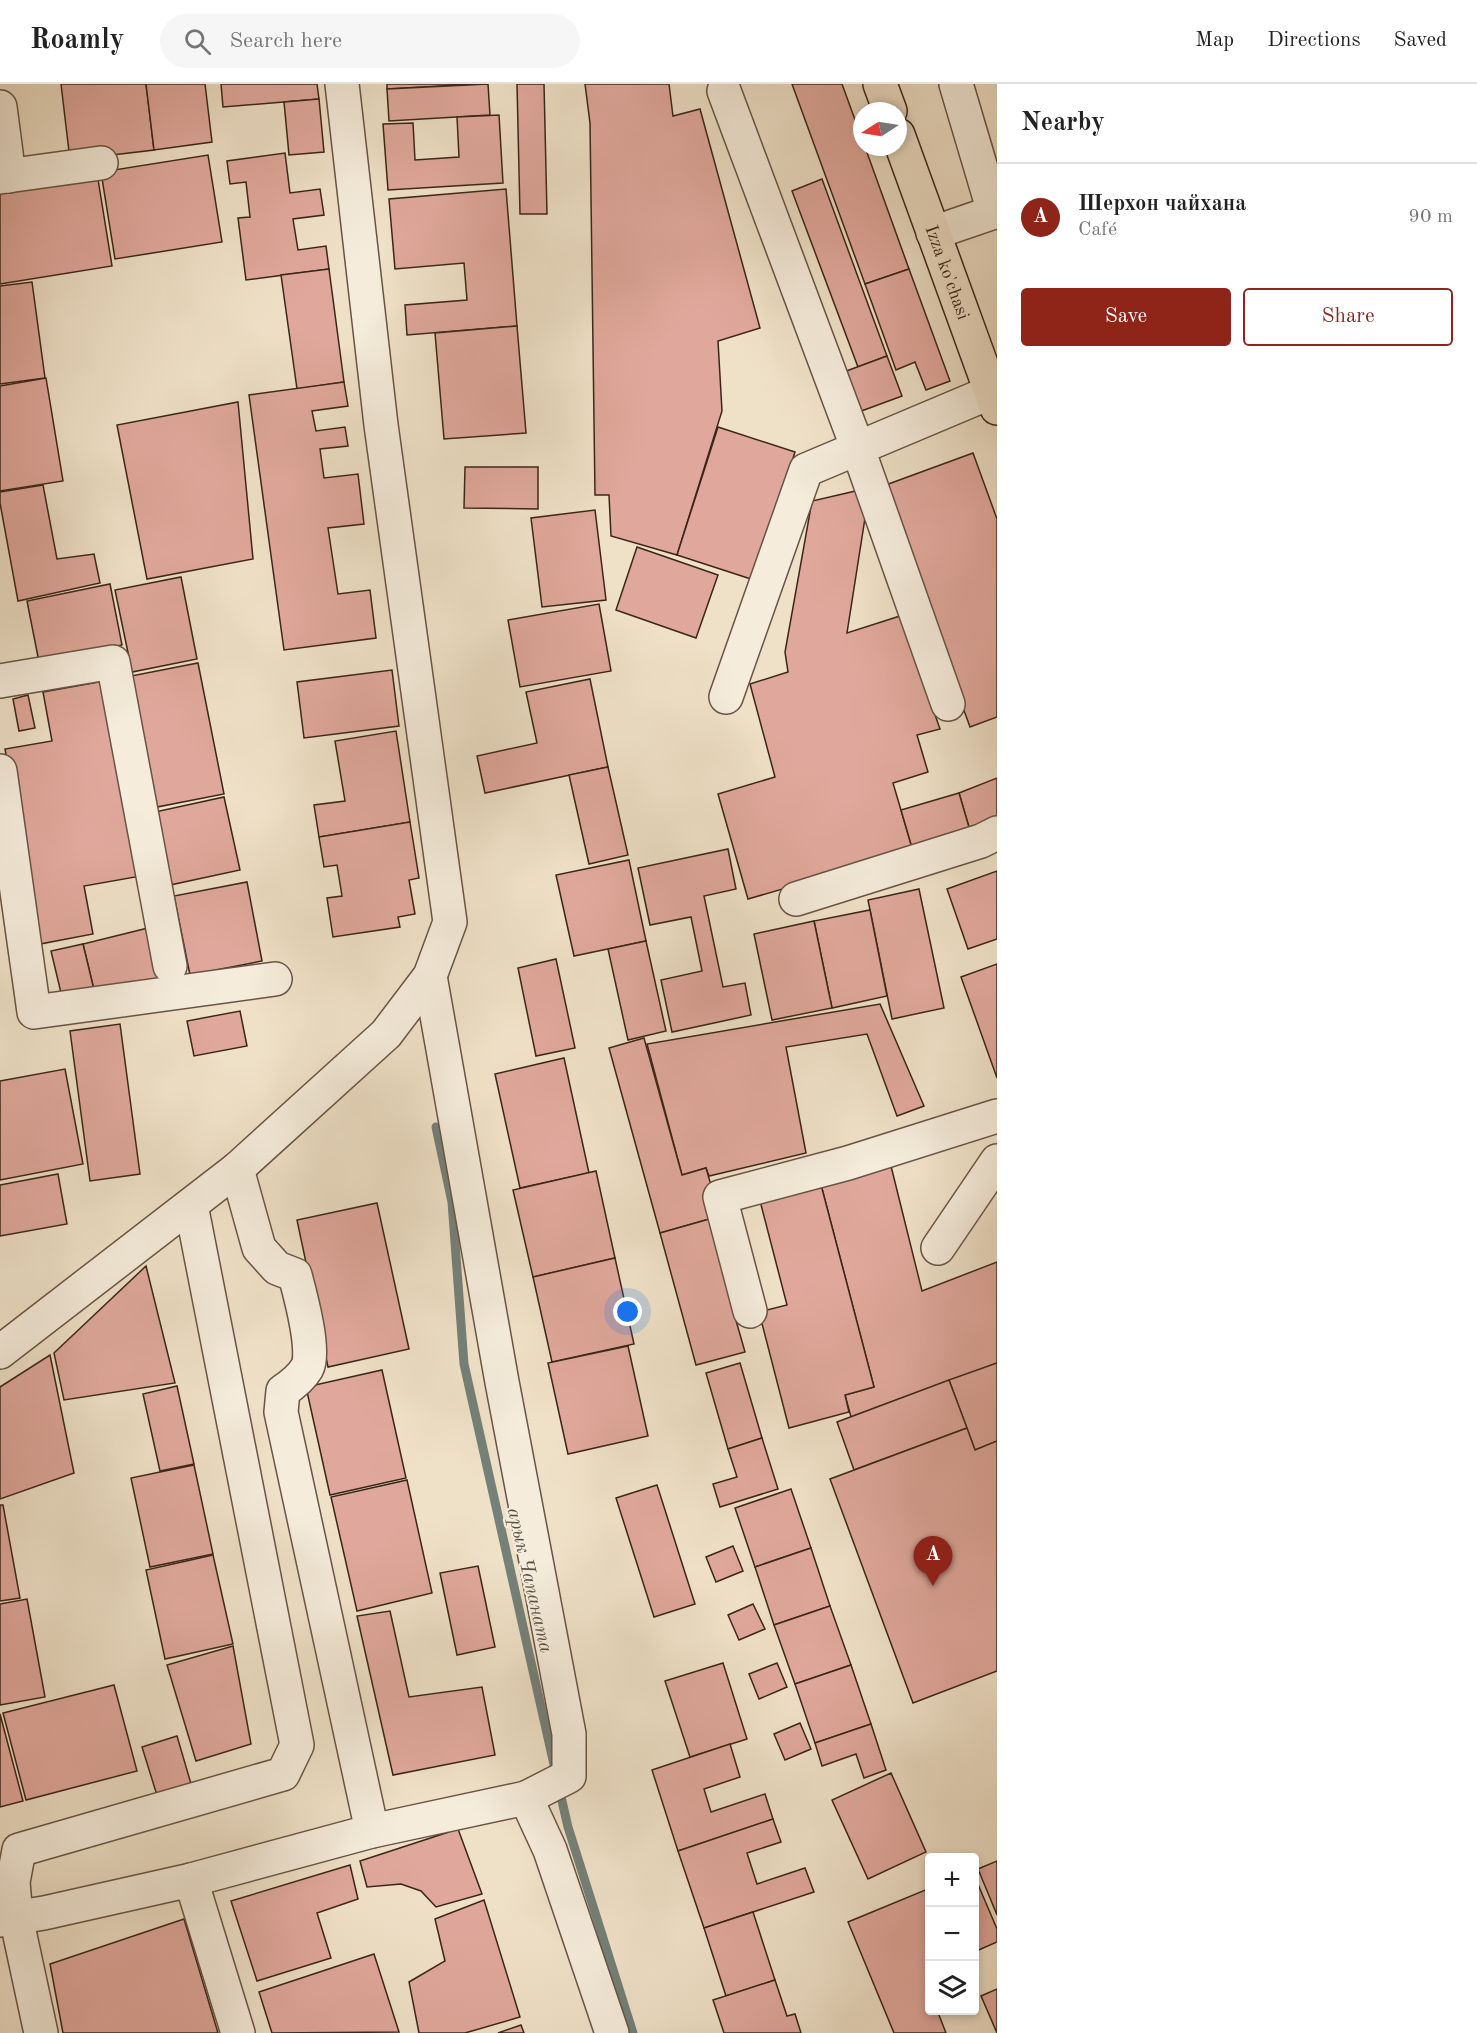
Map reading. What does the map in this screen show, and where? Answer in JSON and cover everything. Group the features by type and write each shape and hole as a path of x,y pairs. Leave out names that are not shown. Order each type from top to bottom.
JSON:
{"main road":[{"path":"880,84 887,102"},
{"name":"Izza ko'chasi","path":"906,156 994,400"}],"street":[{"path":"0,1352 237,1169 386,1034 430,976 450,922 381,424 342,84"},
{"path":"933,233 996,215 956,84"},
{"path":"724,91 858,448 948,704"},
{"path":"0,107 5,176 101,163"},
{"path":"726,697 806,470 858,448 994,400"},
{"path":"0,681 113,662 170,966"},
{"path":"0,771 34,1012 275,979"},
{"path":"796,899 981,841 997,833"},
{"path":"8,1919 191,1880 372,1831 529,1797 569,1776 569,1734 502,1382 430,976"},
{"path":"750,1311 720,1197 848,1163 997,1116"},
{"path":"938,1248 997,1161"},
{"path":"237,1169 260,1248 278,1268 295,1275 308,1330 308,1366 296,1381 283,1391 280,1412 372,1831"},
{"path":"41,2033 8,1919 19,1850 283,1774 297,1745 191,1205"},
{"path":"529,1797 550,1850 612,2033"},
{"path":"191,1880 238,2033"}],"building":[{"path":"61,84 146,84 154,150 70,160"},
{"path":"146,84 205,84 212,142 154,150"},
{"path":"221,84 317,84 319,99 223,107"},
{"path":"387,84 477,84 387,89"},
{"path":"488,84 490,115 389,121 387,89"},
{"path":"517,84 544,84 547,214 520,214"},
{"path":"585,84 669,84 673,116 700,109 760,328 718,341 722,411 677,555 611,536 609,495 595,495 590,123"},
{"path":"792,84 842,84 853,114 853,156 868,156 909,269 865,284"},
{"path":"319,99 324,152 289,155 284,102"},
{"path":"499,115 503,183 388,190 383,124 413,123 415,160 459,157 457,117"},
{"path":"285,153 290,193 320,189 324,215 293,219 298,250 326,246 329,269 246,280 238,218 250,217 246,182 230,184 227,161"},
{"path":"208,155 222,242 115,259 101,172"},
{"path":"97,173 112,266 0,284 0,188"},
{"path":"822,179 887,356 858,367 792,191"},
{"path":"506,189 517,326 407,335 405,305 467,300 464,263 395,269 389,199"},
{"path":"329,269 344,382 297,389 281,275"},
{"path":"909,269 950,381 926,390 915,362 896,370 865,284"},
{"path":"32,282 45,378 0,384 0,286"},
{"path":"517,326 526,433 444,439 435,333"},
{"path":"887,356 902,396 856,413 841,373"},
{"path":"46,378 63,481 0,491 0,386"},
{"path":"344,382 348,406 312,411 316,431 345,427 348,446 320,449 324,478 358,474 364,524 328,528 338,594 370,590 376,638 284,650 249,395"},
{"path":"238,402 253,559 147,579 117,425"},
{"path":"718,427 795,452 754,580 677,555"},
{"path":"973,453 997,519 997,717 970,727 883,486"},
{"path":"465,467 538,467 538,509 464,508"},
{"path":"43,485 57,559 94,554 100,583 18,601 0,492"},
{"path":"860,490 865,518 847,633 900,616 940,729 917,735 928,772 893,783 913,851 748,899 718,794 775,777 750,684 788,672 785,652 812,501"},
{"path":"595,510 606,600 542,607 531,518"},
{"path":"637,547 718,575 696,638 616,610"},
{"path":"181,577 197,659 132,672 115,590"},
{"path":"110,584 122,645 39,662 27,601"},
{"path":"599,604 611,671 520,687 508,620"},
{"path":"198,663 224,794 157,807 131,676"},
{"path":"392,670 399,726 304,738 297,682"},
{"path":"590,679 608,767 485,793 477,756 537,743 526,692"},
{"path":"104,681 141,876 84,886 93,934 40,944 5,749 52,741 43,692"},
{"path":"28,695 35,728 19,731 13,699"},
{"path":"396,731 410,822 319,837 314,805 345,801 335,741"},
{"path":"608,767 628,855 589,864 569,775"},
{"path":"997,778 997,822 971,834 959,793"},
{"path":"959,793 971,834 913,851 901,810"},
{"path":"224,797 240,870 170,885 155,812"},
{"path":"410,822 419,878 409,880 415,914 398,917 400,927 333,937 327,898 342,896 337,865 324,867 319,837"},
{"path":"728,849 736,889 704,896 723,987 745,983 751,1015 672,1032 661,980 702,971 691,917 650,925 638,868"},
{"path":"629,860 646,941 574,956 556,875"},
{"path":"997,871 997,939 968,949 947,889"},
{"path":"247,882 262,961 190,975 174,896"},
{"path":"919,889 944,1008 892,1019 868,900"},
{"path":"870,910 887,996 832,1008 814,921"},
{"path":"814,921 832,1008 772,1020 754,934"},
{"path":"148,928 159,978 95,994 83,944"},
{"path":"646,941 666,1031 628,1040 608,949"},
{"path":"83,944 95,994 63,1001 51,951"},
{"path":"556,959 575,1048 536,1056 518,968"},
{"path":"997,964 997,1078 961,977"},
{"path":"880,1004 924,1106 897,1116 867,1034 786,1047 806,1153 709,1176 706,1168 682,1175 647,1044"},
{"path":"240,1011 247,1046 194,1056 187,1021"},
{"path":"120,1024 140,1174 90,1181 70,1031"},
{"path":"644,1038 682,1175 706,1168 720,1216 660,1233 609,1048"},
{"path":"564,1058 589,1173 520,1188 495,1074"},
{"path":"65,1069 83,1164 0,1180 0,1081"},
{"path":"890,1162 922,1291 997,1262 997,1363 851,1417 845,1395 874,1387 820,1181"},
{"path":"596,1171 615,1258 533,1277 513,1190"},
{"path":"58,1174 67,1224 0,1236 0,1185"},
{"path":"820,1181 874,1387 845,1395 849,1412 789,1428 759,1312 787,1305 759,1197"},
{"path":"377,1203 409,1349 328,1367 297,1220"},
{"path":"720,1216 731,1303 745,1352 696,1365 660,1233"},
{"path":"615,1258 634,1344 552,1362 533,1277"},
{"path":"146,1266 175,1383 64,1400 54,1353"},
{"path":"628,1346 648,1436 568,1454 548,1363"},
{"path":"50,1355 74,1473 0,1499 0,1387"},
{"path":"740,1363 762,1438 728,1449 706,1373"},
{"path":"997,1363 997,1441 975,1450 949,1380"},
{"path":"382,1370 406,1478 330,1495 306,1387"},
{"path":"949,1380 967,1428 854,1470 837,1422"},
{"path":"177,1386 194,1464 160,1471 143,1394"},
{"path":"967,1428 975,1450 997,1441 997,1671 913,1703 830,1479"},
{"path":"762,1438 778,1489 720,1507 713,1484 737,1477 728,1449"},
{"path":"194,1465 213,1554 150,1567 131,1478"},
{"path":"407,1480 432,1593 357,1611 331,1497"},
{"path":"657,1485 695,1604 654,1617 616,1498"},
{"path":"791,1489 811,1548 755,1567 735,1508"},
{"path":"0,1505 3,1505 20,1598 0,1601"},
{"path":"733,1546 743,1571 716,1582 706,1557"},
{"path":"811,1548 830,1606 774,1625 755,1567"},
{"path":"213,1555 233,1644 165,1659 146,1570"},
{"path":"478,1566 495,1647 457,1655 440,1573"},
{"path":"27,1599 45,1697 0,1705 0,1604"},
{"path":"753,1604 765,1629 739,1640 728,1615"},
{"path":"830,1606 851,1665 795,1684 774,1625"},
{"path":"390,1611 409,1697 482,1687 495,1755 393,1775 357,1616"},
{"path":"233,1646 251,1744 196,1761 167,1665"},
{"path":"723,1663 747,1739 690,1757 665,1681"},
{"path":"777,1663 787,1687 759,1699 749,1674"},
{"path":"851,1665 871,1724 815,1743 795,1684"},
{"path":"114,1685 137,1771 26,1800 3,1713"},
{"path":"0,1714 23,1801 0,1807"},
{"path":"800,1723 811,1749 785,1760 774,1734"},
{"path":"871,1724 886,1770 864,1778 856,1754 822,1766 815,1743"},
{"path":"177,1736 194,1794 160,1805 142,1747"},
{"path":"730,1744 740,1777 704,1789 711,1812 765,1794 773,1819 678,1851 652,1770"},
{"path":"891,1773 926,1852 868,1879 832,1800"},
{"path":"773,1819 781,1842 747,1853 757,1884 805,1868 814,1892 704,1928 678,1851"},
{"path":"458,1829 482,1894 436,1907 421,1891 401,1884 367,1887 360,1861"},
{"path":"997,1861 997,1915 979,1871 979,1869"},
{"path":"350,1865 358,1899 317,1913 331,1958 257,1981 231,1901"},
{"path":"979,1887 997,1929 997,1942 979,1950"},
{"path":"925,1890 925,2015 939,2015 946,2033 894,2033 848,1922"},
{"path":"484,1900 520,2017 465,2033 419,2033 409,1982 445,1961 435,1919"},
{"path":"753,1912 775,1980 726,1996 704,1928"},
{"path":"184,1919 218,2033 63,2033 50,1964"},
{"path":"374,1954 399,2032 272,2033 259,1992"},
{"path":"775,1980 787,2016 795,2014 801,2033 724,2033 713,2000"},
{"path":"997,1989 997,2033 981,1996"},
{"path":"521,2025 524,2033 498,2033"}],"waterway":[{"name":"арык Чапаната","path":"436,1127 452,1202 464,1364 555,1769"},
{"name":"арык Чапаната","path":"559,1788 568,1827 633,2033"}],"place":[{"name":"Шерхон чайхана","path":"933,1586"}]}
